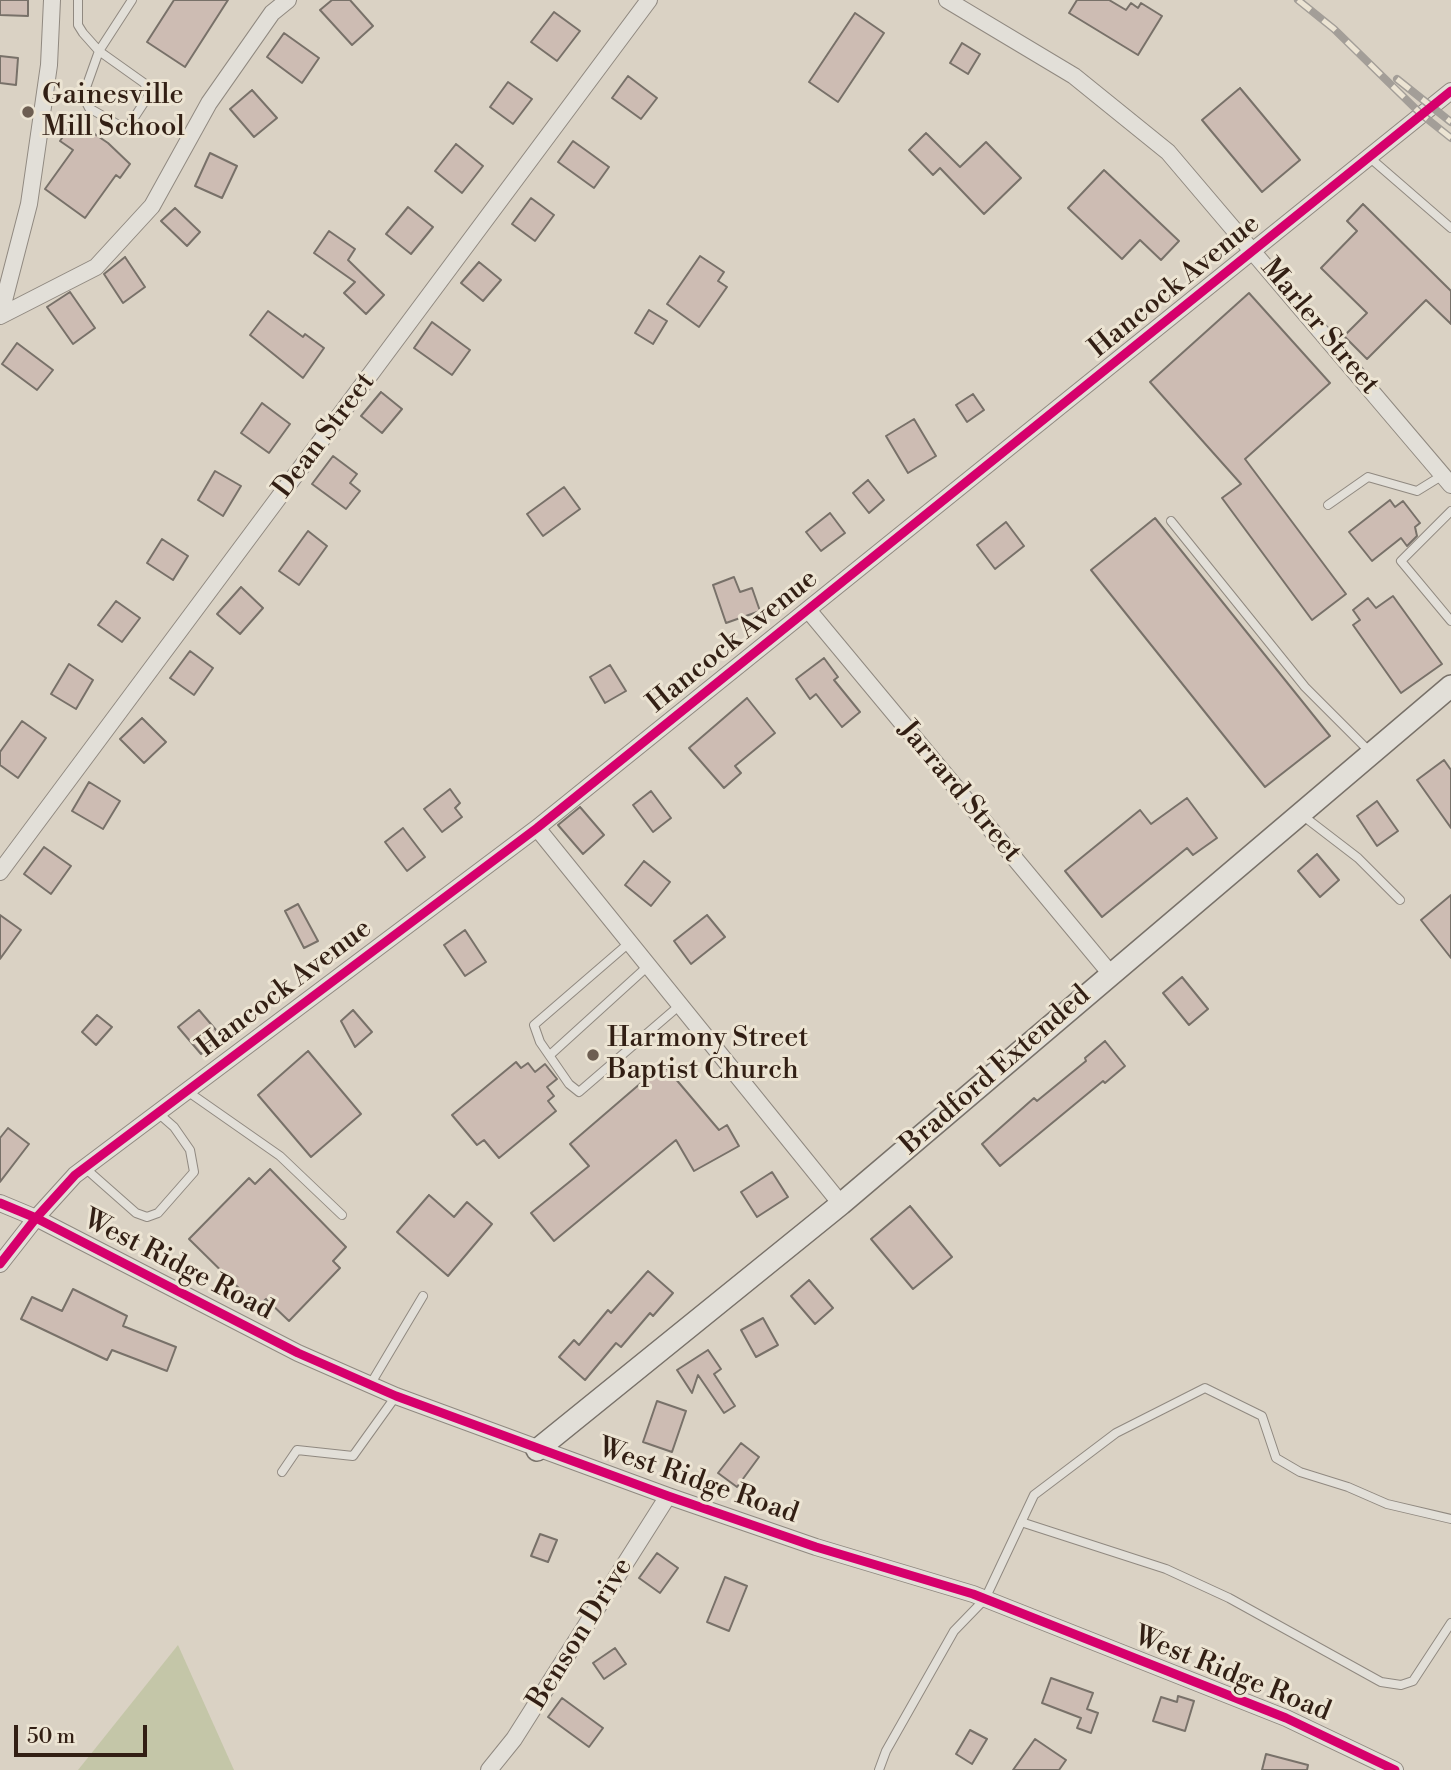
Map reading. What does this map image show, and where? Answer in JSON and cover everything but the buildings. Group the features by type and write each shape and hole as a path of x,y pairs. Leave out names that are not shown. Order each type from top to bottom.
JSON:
{"street":[{"path":"0,316 29,204 49,65 52,0"},
{"path":"0,316 96,267 152,206 209,103 272,13 288,0"},
{"name":"Dean Street","path":"0,872 649,0"},
{"name":"Marler Street","path":"947,0 1074,76 1168,152 1255,251 1447,480"},
{"name":"Hancock Avenue","path":"0,1264 36,1218 85,1168 537,828 1451,92"},
{"name":"Jarrard Street","path":"809,611 1110,973"},
{"name":"Bradford Extended","path":"537,1450 841,1204 1110,973 1451,687"},
{"path":"537,828 841,1204"},
{"name":"West Ridge Road","path":"0,1203 36,1218 298,1353 396,1396 668,1496 985,1599 1286,1718 1395,1770"},
{"name":"Benson Drive","path":"489,1770 514,1739 668,1496"}],"lane":[{"path":"78,0 78,25 99,51 144,83 148,90 149,95 128,127 124,128 89,108 83,96 99,51 132,0"},
{"path":"1369,157 1451,228"},
{"path":"1328,505 1368,477 1417,491 1447,480"},
{"path":"1451,510 1401,561 1451,621"},
{"path":"1171,521 1305,687 1371,753"},
{"path":"1300,814 1358,858 1400,900"},
{"path":"629,943 534,1025 569,1084 579,1092 680,1005"},
{"path":"550,1055 648,966"},
{"path":"187,1091 280,1156 342,1215"},
{"path":"85,1168 136,1213 147,1217 158,1213 194,1172 190,1150 174,1127 158,1113"},
{"path":"370,1385 423,1296"},
{"path":"879,1770 886,1751 954,1631 985,1599 1034,1495 1116,1433 1205,1388 1262,1416 1276,1458 1300,1472 1348,1487 1387,1504 1451,1519"},
{"path":"282,1472 297,1450 353,1456 396,1396"},
{"path":"1021,1522 1166,1569 1229,1598 1381,1682 1401,1685 1413,1681 1451,1623"}],"green space":[{"path":"178,1645 234,1770 78,1770"}],"railway":[{"path":"1298,0 1334,29 1421,114 1451,138"},
{"path":"1397,79 1451,122"}],"cycle path":[{"path":"0,1264 36,1218 75,1175 537,828 1451,91"},
{"path":"0,1203 36,1218 298,1353 396,1396 816,1547 973,1594 1286,1718 1395,1770"}],"place":[{"name":"Gainesville Mill School","path":"28,112"},
{"name":"Harmony Street Baptist Church","path":"593,1055"}]}
